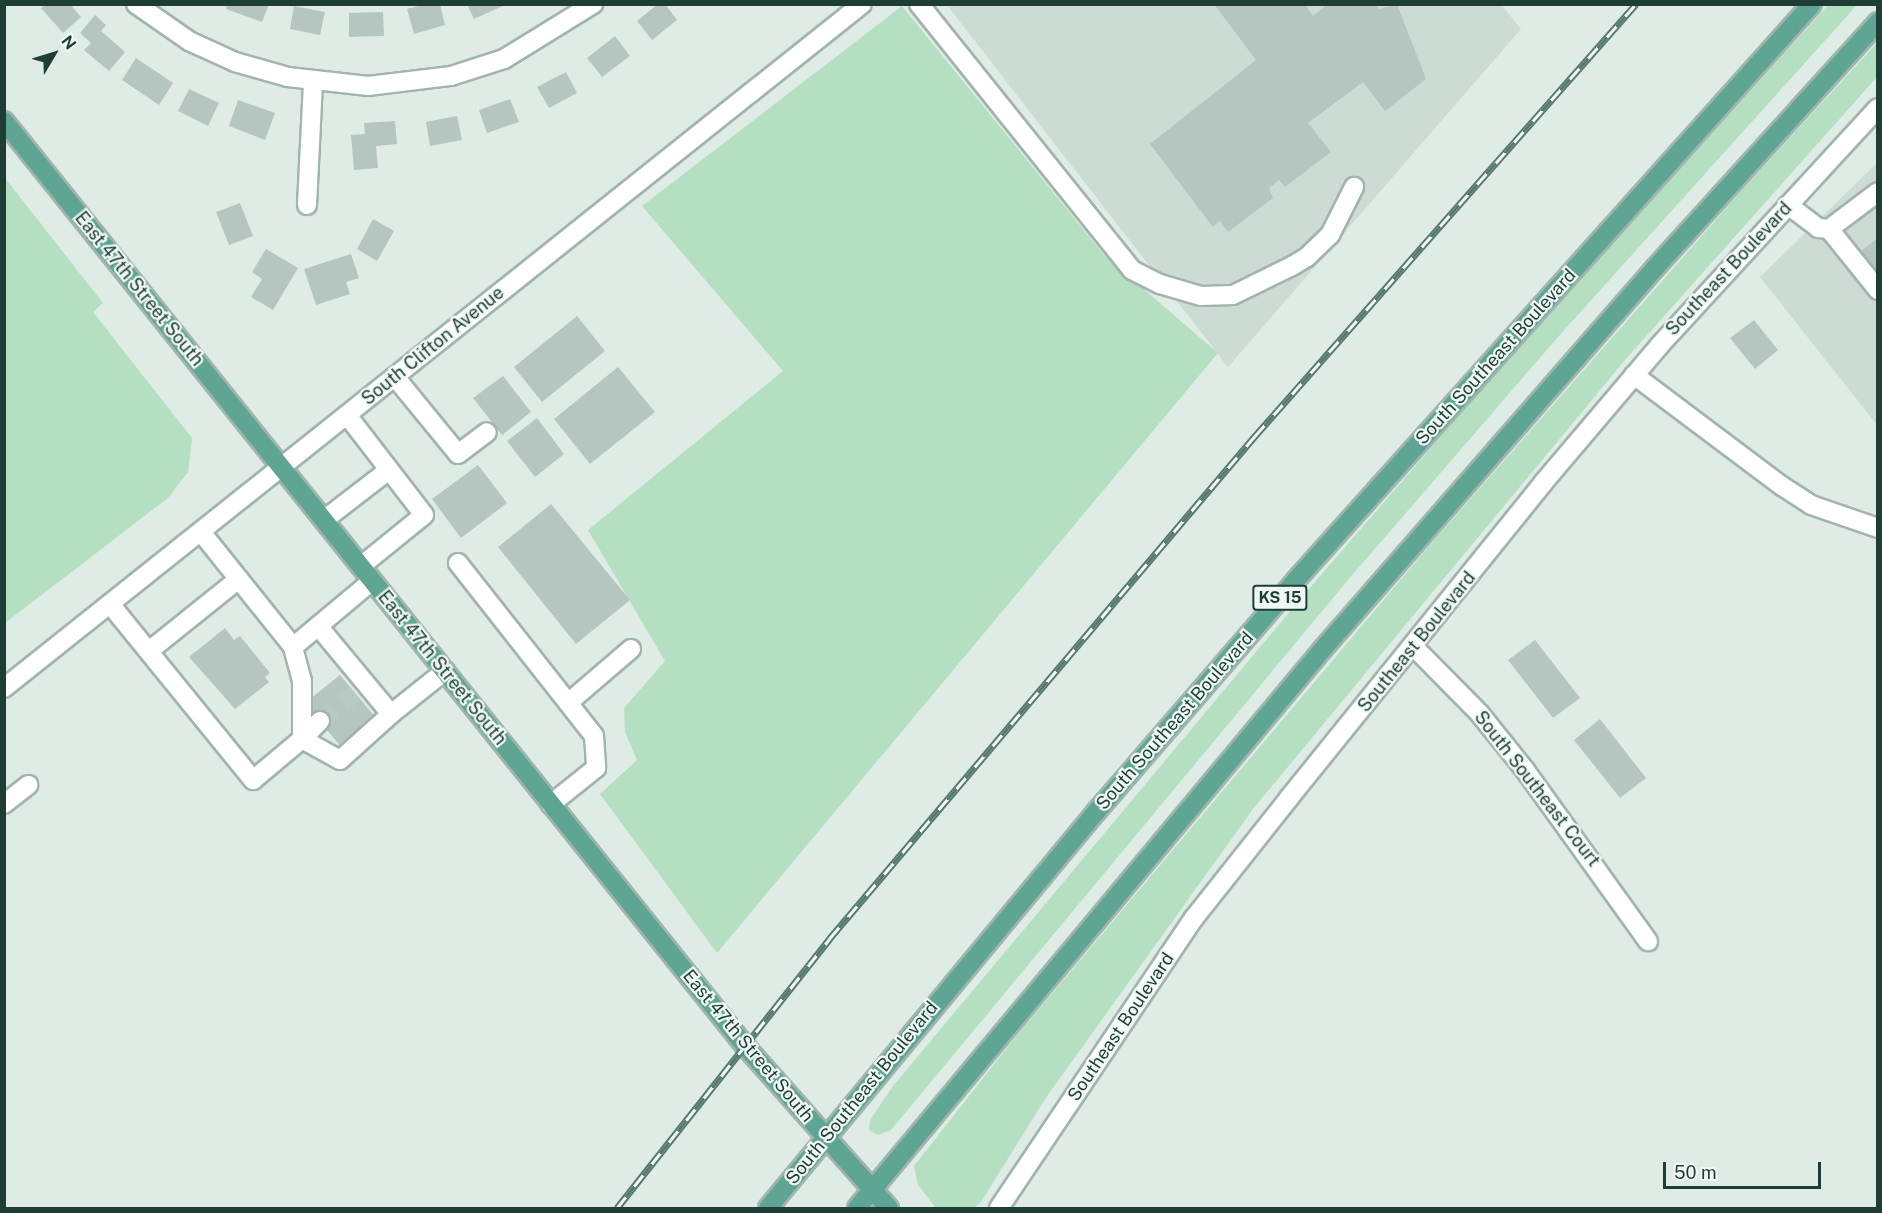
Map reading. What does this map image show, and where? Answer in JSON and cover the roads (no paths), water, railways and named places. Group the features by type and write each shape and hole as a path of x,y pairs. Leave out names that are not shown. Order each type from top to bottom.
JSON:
{"main road":[{"name":"South Southeast Boulevard","path":"768,1209 1096,812 1296,580 1812,4"},
{"path":"857,1209 1322,650 1655,268 1878,22"},
{"name":"East 47th Street South","path":"4,121 745,1046 889,1209"}],"street":[{"path":"136,4 212,53 262,71 313,82 396,84 478,68 529,47 593,4"},
{"name":"South Clifton Avenue","path":"4,688 862,4"},
{"path":"920,4 1132,270 1160,284 1201,296 1233,295 1307,257 1321,246 1354,187"},
{"path":"307,205 313,82"},
{"name":"Southeast Boulevard","path":"999,1209 1194,918 1414,647 1543,483 1634,375 1878,108"},
{"path":"1788,205 1818,228 1829,229 1878,192"},
{"path":"1829,229 1878,290"},
{"path":"1634,375 1782,486 1811,505 1878,528"},
{"path":"395,377 458,454 487,432"},
{"path":"293,647 318,626 424,515 347,415"},
{"path":"324,520 389,470"},
{"path":"201,532 293,647 302,681 302,739"},
{"path":"458,563 594,736 596,768 551,804"},
{"path":"149,651 239,579"},
{"path":"110,604 253,780 320,721"},
{"path":"318,626 361,689 391,714"},
{"name":"South Southeast Court","path":"1414,647 1480,714 1525,770 1648,941"},
{"path":"568,703 631,649"},
{"path":"302,739 340,760 391,714 445,671"},
{"path":"4,804 28,785"}],"tunnel":[{"path":"320,721 355,694"}],"railway":[{"path":"617,1208 830,938 1255,436 1636,4"}]}
